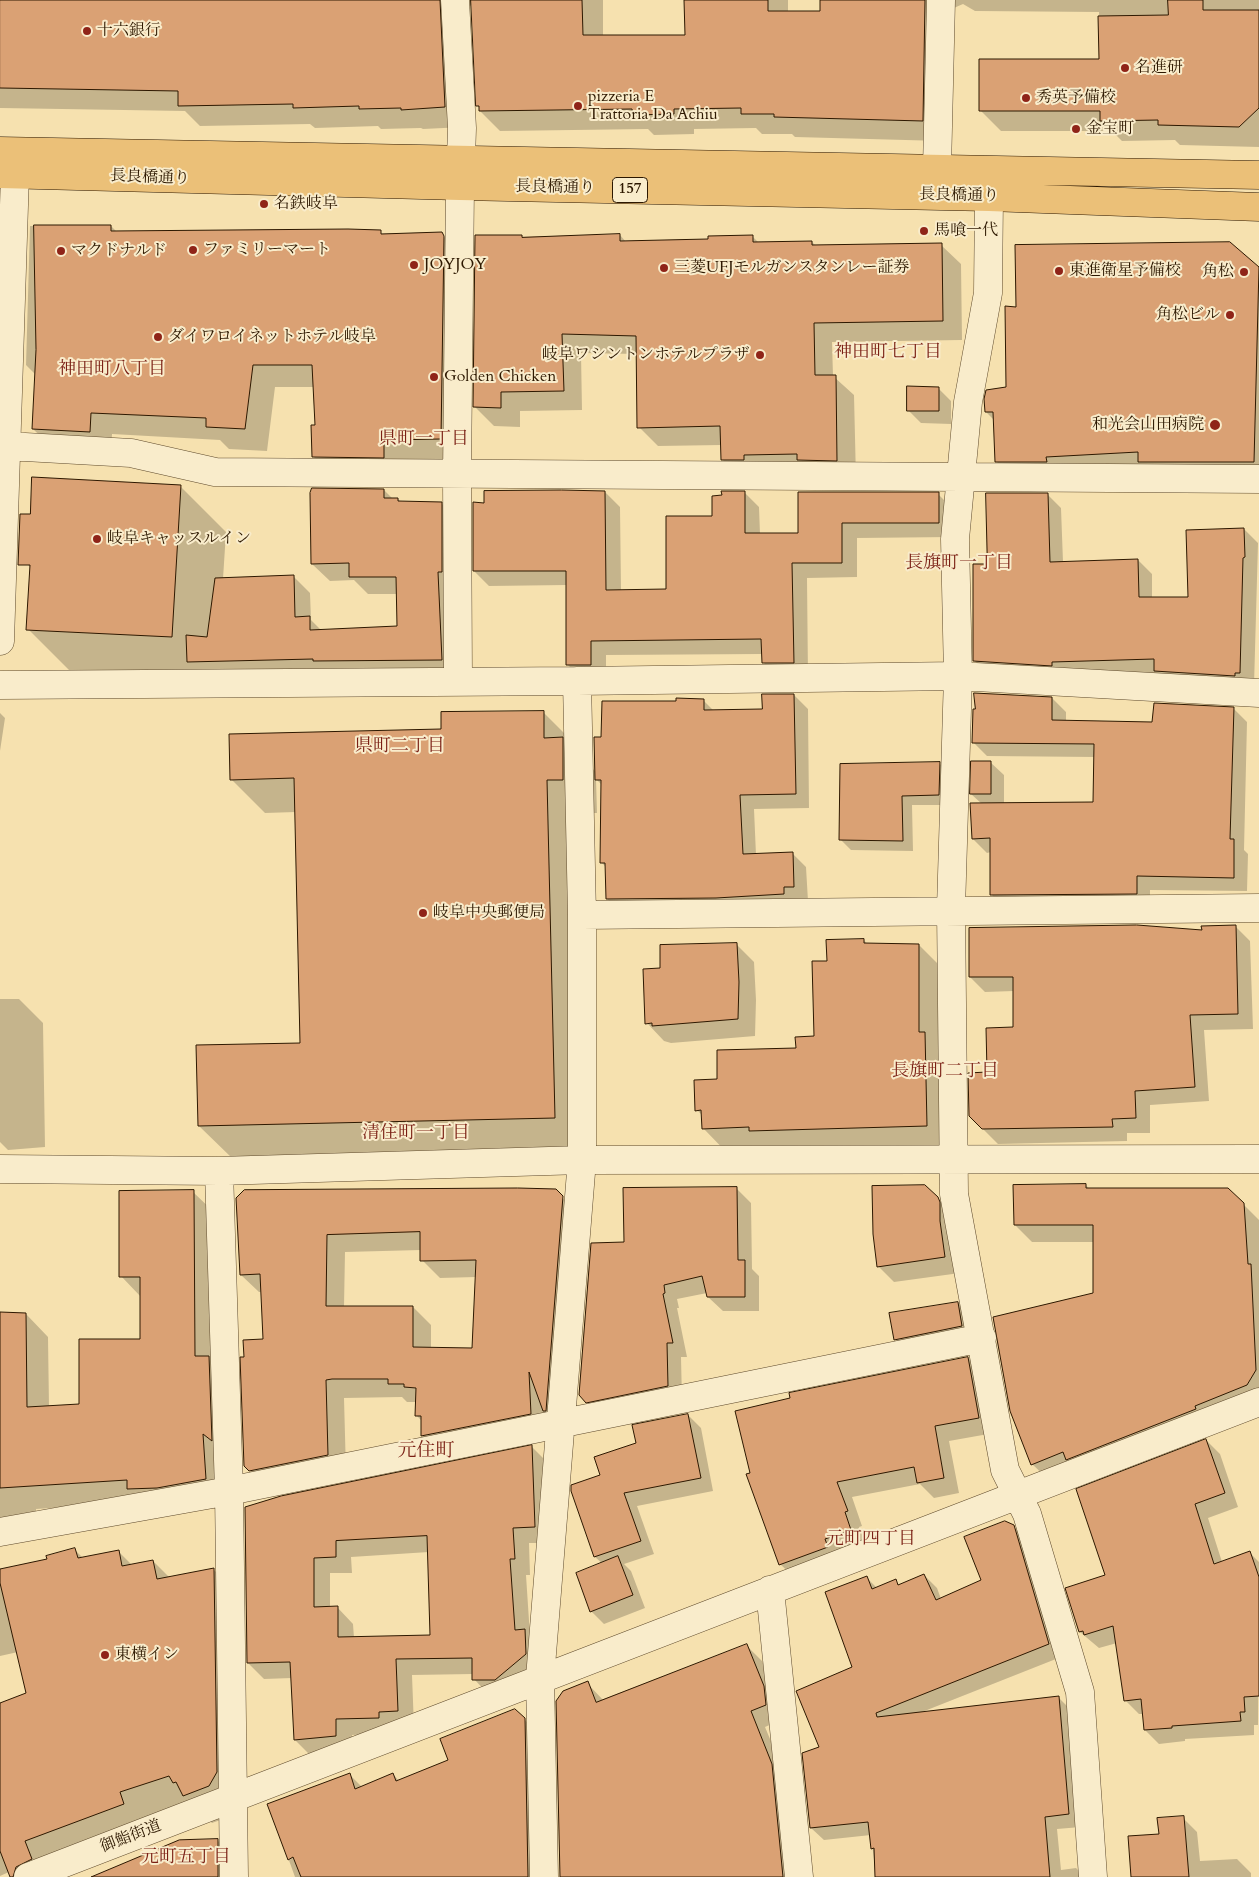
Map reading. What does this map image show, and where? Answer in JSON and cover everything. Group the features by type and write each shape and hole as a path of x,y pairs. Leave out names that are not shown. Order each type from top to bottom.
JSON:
{"highway":[{"name":"長良橋通り","path":"0,151 1259,175"},
{"name":"長良橋通り","path":"8,174 989,197 1259,207"}],"street":[{"path":"455,0 462,128 461,159"},
{"path":"937,169 940,0"},
{"path":"0,641 7,446 8,174"},
{"path":"458,682 457,476 460,186"},
{"path":"989,197 988,293 968,402 959,476 955,539 958,676 951,910 954,1194 1006,1470 1027,1514 1080,1692 1093,1877"},
{"path":"7,446 131,452 215,472 457,476 959,476 1259,479"},
{"path":"0,685 958,676 1259,693"},
{"path":"544,1877 540,1678 582,1160 582,914 577,681"},
{"path":"582,914 1259,908"},
{"path":"0,1169 219,1171 582,1160 954,1161 1259,1159"},
{"path":"219,1171 229,1491 234,1877"},
{"path":"0,1532 229,1491 982,1338"},
{"name":"御鮨街道","path":"28,1877 1259,1402"},
{"path":"770,1590 799,1877"}],"building":[{"path":"0,0 440,0 445,107 401,110 401,108 359,109 359,106 293,108 293,104 178,106 178,91 0,88"},
{"path":"471,0 582,0 583,35 685,35 684,0 768,0 768,11 820,11 820,0 925,0 923,121 774,117 774,114 741,114 741,108 674,109 674,114 633,115 632,109 479,111 479,106 476,106"},
{"path":"1168,0 1203,0 1203,10 1259,10 1259,108 1239,127 1158,125 1158,120 1100,121 1100,111 979,111 979,59 1099,59 1098,16 1168,15"},
{"path":"34,225 111,225 111,231 348,229 381,230 381,234 442,232 444,236 441,439 384,440 384,458 312,457 311,425 315,425 312,365 253,365 245,429 206,427 206,418 91,413 90,432 32,429 36,350"},
{"path":"620,234 620,241 708,239 708,236 753,235 753,242 812,241 812,245 942,243 943,321 814,323 815,375 836,375 837,461 797,460 797,454 744,455 744,460 721,460 720,426 637,428 636,336 562,334 564,391 501,392 501,408 473,407 475,235 522,235 522,237"},
{"path":"1230,242 1259,267 1254,462 1138,462 1138,452 1046,457 1047,462 995,462 993,412 985,412 984,399 986,390 1006,387 1005,306 1016,307 1015,245"},
{"path":"907,386 939,387 939,411 907,411"},
{"name":"岐阜キャッスルイン","path":"32,477 181,485 172,637 26,630 30,565 18,565 20,514 30,514"},
{"path":"312,488 384,489 384,498 398,498 398,501 442,502 442,572 438,572 442,660 313,661 313,659 187,662 186,635 207,637 215,578 294,575 295,617 310,616 310,630 397,626 396,577 349,577 349,563 311,564 310,493"},
{"path":"484,491 605,491 606,590 666,589 666,516 712,516 712,496 722,495 721,491 745,491 745,533 798,533 798,492 939,492 939,523 842,523 842,563 792,563 794,663 762,663 761,639 591,641 591,665 566,665 566,571 473,571 473,502 484,503"},
{"path":"986,493 1048,493 1050,562 1138,559 1139,597 1188,597 1186,530 1244,528 1245,557 1243,558 1240,673 1235,673 1235,676 1154,671 1154,659 1052,662 1052,666 973,661 973,564 987,564"},
{"path":"974,693 1052,697 1052,720 1152,722 1154,703 1234,707 1230,839 1234,839 1234,878 1137,876 1137,894 990,895 990,838 972,839 970,803 1093,802 1094,744 972,743 973,709 975,709"},
{"path":"762,694 794,694 796,794 740,795 743,854 793,852 794,887 784,887 784,894 716,898 606,899 605,863 600,863 601,780 595,780 594,737 601,737 602,701 676,701 676,698 704,699 704,710 762,709"},
{"name":"岐阜中央郵便局","path":"544,711 544,738 563,737 563,780 547,780 555,1118 198,1126 196,1045 300,1043 294,778 230,780 229,734 441,729 441,712"},
{"path":"971,761 991,761 991,794 970,794"},
{"path":"940,762 939,795 902,796 903,841 839,840 840,764"},
{"path":"1137,925 1202,930 1201,926 1236,925 1238,1014 1190,1015 1195,1087 1135,1091 1136,1118 1112,1119 1113,1127 982,1129 969,1116 968,1073 987,1072 986,1028 1013,1027 1013,977 969,977 969,928"},
{"path":"864,939 864,943 919,944 919,1032 925,1032 927,1126 749,1131 749,1127 702,1129 701,1110 695,1111 694,1080 717,1079 717,1050 796,1048 795,1037 814,1036 812,961 827,961 826,940"},
{"path":"737,943 738,1019 652,1026 652,1023 645,1024 643,969 660,968 660,945"},
{"path":"1086,1184 1086,1188 1228,1188 1244,1203 1248,1264 1251,1264 1256,1370 1247,1385 1195,1406 1196,1409 1066,1460 1063,1452 1031,1465 1010,1411 993,1317 1093,1293 1093,1225 1014,1225 1013,1185"},
{"path":"925,1185 938,1197 940,1202 940,1221 945,1257 877,1267 873,1234 872,1186"},
{"path":"737,1187 738,1260 745,1260 745,1297 707,1297 702,1276 664,1285 665,1293 663,1294 673,1343 667,1343 668,1386 586,1403 579,1395 591,1243 624,1242 623,1188"},
{"path":"556,1189 563,1196 546,1411 543,1411 529,1372 531,1414 421,1436 421,1416 415,1416 416,1388 404,1387 404,1384 388,1384 388,1379 326,1380 328,1455 249,1471 244,1466 240,1357 244,1357 243,1340 263,1339 260,1274 240,1275 236,1198 244,1190","holes":["420,1232 420,1261 476,1260 472,1348 413,1347 413,1306 326,1306 327,1235"]},
{"path":"194,1190 195,1356 209,1356 212,1441 203,1434 206,1479 157,1488 127,1489 127,1480 0,1488 0,1312 26,1313 27,1407 79,1404 79,1339 140,1339 140,1277 119,1277 119,1191"},
{"path":"958,1302 962,1326 894,1340 889,1313"},
{"path":"968,1357 979,1418 935,1426 944,1478 917,1483 914,1467 837,1482 848,1511 845,1512 851,1530 825,1539 828,1547 779,1565 746,1474 750,1473 735,1411 790,1398 789,1393"},
{"path":"688,1414 701,1478 624,1493 641,1541 594,1557 571,1491 571,1485 600,1475 594,1457 636,1443 632,1425"},
{"path":"1206,1439 1225,1493 1195,1504 1214,1564 1250,1551 1259,1577 1259,1696 1244,1697 1245,1712 1240,1712 1241,1721 1144,1730 1141,1699 1124,1701 1113,1626 1084,1635 1083,1631 1079,1632 1065,1588 1105,1575 1076,1489"},
{"path":"532,1445 535,1527 513,1528 515,1559 510,1559 515,1630 525,1629 526,1654 495,1680 472,1680 472,1658 396,1659 398,1711 379,1712 379,1718 336,1719 336,1736 294,1740 290,1662 247,1663 245,1507 281,1496","holes":["427,1536 430,1635 338,1637 338,1606 314,1607 314,1558 336,1557 336,1541"]},
{"path":"1005,1521 1014,1525 1049,1644 876,1713 877,1717 1059,1696 1069,1814 1045,1817 1050,1877 875,1877 874,1848 871,1849 868,1822 810,1828 802,1753 819,1747 796,1691 852,1667 825,1592 867,1576 872,1589 896,1579 898,1585 924,1574 936,1600 981,1580 964,1537"},
{"path":"75,1548 78,1558 119,1550 122,1566 153,1560 157,1579 214,1568 217,1772 209,1786 183,1796 176,1782 173,1783 169,1776 120,1792 124,1804 25,1841 32,1859 16,1867 13,1877 10,1877 0,1851 0,1703 26,1693 0,1583 0,1569 47,1559 46,1556"},
{"path":"618,1556 633,1595 590,1612 576,1573"},
{"path":"747,1644 764,1686 766,1705 751,1711 772,1764 783,1877 560,1877 556,1701 563,1691 588,1681 596,1702"},
{"path":"515,1709 525,1718 528,1877 301,1877 293,1857 288,1860 267,1804 350,1773 355,1789 393,1773 396,1781 448,1760 440,1739"},
{"path":"1184,1816 1189,1877 1131,1877 1128,1836 1159,1834 1157,1818"},
{"path":"218,1839 218,1877 91,1877 179,1840"}],"place":[{"name":"十六銀行","path":"87,31"},
{"name":"名進研","path":"1125,68"},
{"name":"秀英予備校","path":"1026,98"},
{"name":"pizzeria E Trattoria Da Achiu","path":"578,106"},
{"name":"金宝町","path":"1076,129"},
{"name":"名鉄岐阜","path":"264,204"},
{"name":"馬喰一代","path":"924,231"},
{"name":"ファミリーマート","path":"193,250"},
{"name":"マクドナルド","path":"61,251"},
{"name":"JOYJOY","path":"414,265"},
{"name":"三菱UFJモルガンスタンレー証券","path":"664,268"},
{"name":"東進衛星予備校","path":"1059,271"},
{"name":"角松","path":"1244,272"},
{"name":"角松ビル","path":"1230,315"},
{"name":"ダイワロイネットホテル岐阜","path":"158,337"},
{"name":"岐阜ワシントンホテルプラザ","path":"760,355"},
{"name":"Golden Chicken","path":"434,377"},
{"name":"和光会山田病院","path":"1215,425"},
{"name":"岐阜キャッスルイン","path":"97,539"},
{"name":"岐阜中央郵便局","path":"423,913"},
{"name":"東横イン","path":"105,1655"}],"district":[{"name":"神田町七丁目","path":"888,353"},
{"name":"神田町八丁目","path":"112,370"},
{"name":"県町一丁目","path":"424,440"},
{"name":"長旗町一丁目","path":"959,564"},
{"name":"県町二丁目","path":"400,747"},
{"name":"長旗町二丁目","path":"945,1072"},
{"name":"清住町一丁目","path":"416,1134"},
{"name":"元住町","path":"426,1452"},
{"name":"元町四丁目","path":"871,1540"},
{"name":"元町五丁目","path":"186,1858"}]}
